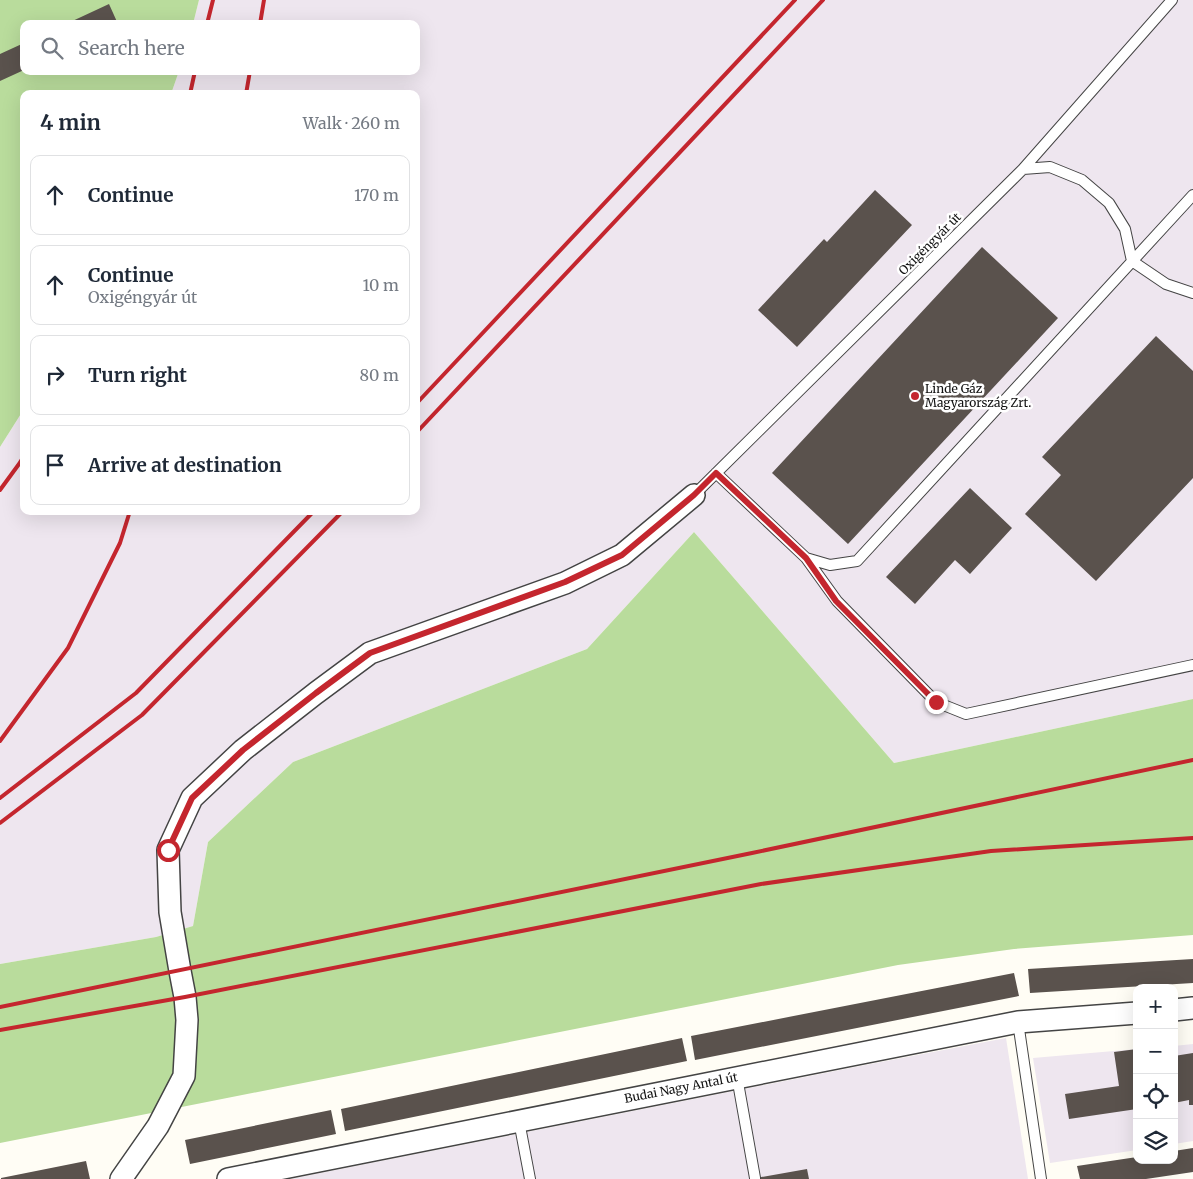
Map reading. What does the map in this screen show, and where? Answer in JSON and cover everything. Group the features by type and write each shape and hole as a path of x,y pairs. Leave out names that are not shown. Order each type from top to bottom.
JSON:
{"street":[{"path":"121,1179 158,1126 184,1076 187,1020 185,997 170,912 168,850 192,798 243,750 370,653 565,582 622,555 694,495"},
{"path":"1178,1010 1193,1008"},
{"name":"Budai Nagy Antal út","path":"228,1179 1018,1022 1133,1012"}],"lane":[{"name":"Oxigéngyár út","path":"694,495 1023,169 1172,0"},
{"path":"1023,169 1050,167 1082,180 1109,203 1126,229 1132,261 1166,284 1193,293"},
{"path":"806,558 830,565 856,561 1193,195"},
{"path":"716,473 806,558 836,601 936,702 966,714 1193,665"},
{"path":"1018,1022 1041,1179"},
{"path":"737,1077 755,1178"},
{"path":"519,1120 530,1179"}],"shaded area":[{"path":"199,0 1193,0 1193,699 894,763 694,532 587,649 293,762 208,842 193,926 156,937 0,964 0,447 20,415 20,515 420,515 420,90 172,90 178,75 420,75 420,20 194,20"},
{"path":"1006,1038 1028,1179 290,1179 855,1067"},
{"path":"1193,1044 1193,1141 1178,1143 1178,1074 1178,1046"},
{"path":"1133,1049 1133,1151 1050,1163 1033,1058"}],"green space":[{"path":"0,0 199,0 194,20 20,20 20,75 178,75 172,90 20,90 20,415 0,447"},
{"path":"694,532 894,763 1193,699 1193,935 1014,949 898,965 0,1143 0,964 156,937 193,926 208,842 293,762 587,649"}],"building":[{"path":"109,4 116,20 75,20"},
{"path":"20,45 20,72 0,81 0,54"},
{"path":"875,190 912,225 797,347 758,310 824,239 827,242"},
{"name":"Linde Gáz Magyarország Zrt.","path":"982,247 1058,318 848,544 772,473"},
{"path":"1156,336 1193,371 1193,478 1096,581 1025,514 1061,475 1042,457"},
{"path":"970,488 1012,528 970,574 955,560 915,604 886,577"},
{"path":"1193,959 1193,983 1133,984 1133,987 1030,993 1028,969"},
{"path":"1014,973 1019,996 695,1060 691,1036"},
{"path":"682,1038 687,1061 345,1131 341,1109"},
{"path":"1133,1050 1133,1110 1069,1119 1065,1094 1119,1086 1114,1052"},
{"path":"1193,1053 1193,1105 1189,1105 1189,1100 1178,1102 1178,1055"},
{"path":"331,1110 336,1134 190,1164 185,1140"},
{"path":"1193,1148 1193,1172 1146,1179 1080,1179 1077,1166 1133,1158 1133,1164 1178,1164 1178,1150"},
{"path":"86,1161 90,1179 1,1179 1,1178"},
{"path":"807,1169 809,1179 756,1179 756,1178"}],"railway":[{"path":"208,20 213,0"},
{"path":"261,20 264,0"},
{"path":"420,400 795,0"},
{"path":"420,429 823,0"},
{"path":"191,90 194,75"},
{"path":"247,90 249,75"},
{"path":"0,490 20,462"},
{"path":"0,741 68,648 120,543 129,515"},
{"path":"0,798 136,693 310,515"},
{"path":"0,823 142,715 339,515"},
{"path":"0,1007 752,853 1193,760"},
{"path":"0,1030 185,997 761,884 991,851 1193,838"}],"place":[{"name":"Linde Gáz Magyarország Zrt.","path":"915,396"}],"route":[{"path":"168,850 192,798 243,750 370,653 565,582 622,555 694,495 716,473 806,558 836,601 936,702"}]}
